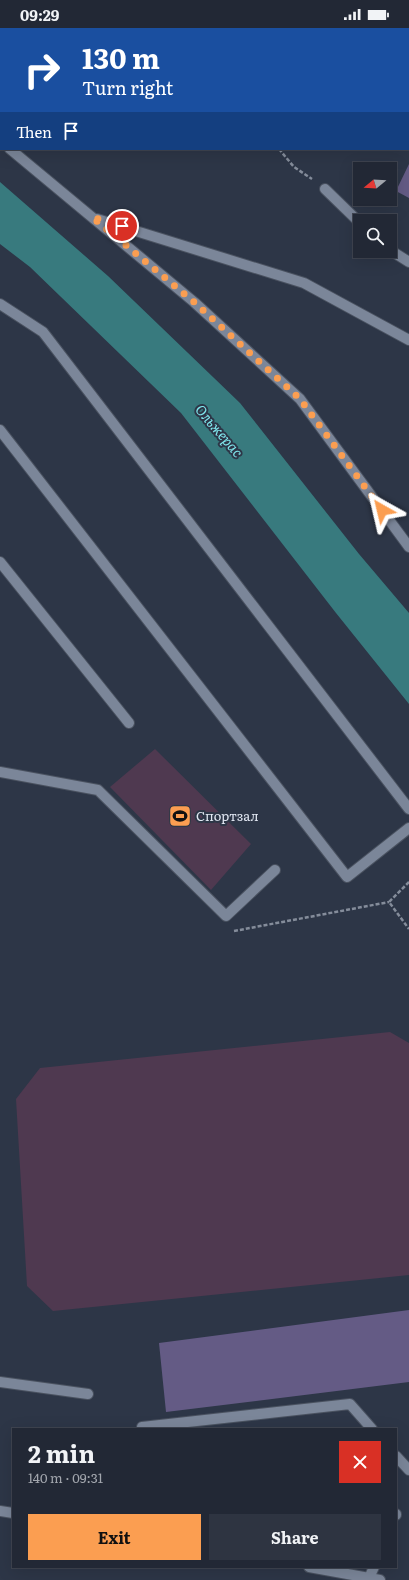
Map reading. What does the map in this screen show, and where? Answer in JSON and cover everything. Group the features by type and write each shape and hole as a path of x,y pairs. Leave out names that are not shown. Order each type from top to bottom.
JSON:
{"street":[{"path":"11,150 194,302 300,399 409,547"},
{"path":"326,189 353,216"},
{"path":"92,217 304,283 409,340"},
{"path":"397,254 409,262"},
{"path":"0,304 43,332 409,809"},
{"path":"0,430 347,877 409,828"},
{"path":"0,562 129,723"},
{"path":"0,772 98,790 226,916 275,870"},
{"path":"0,1382 88,1394"},
{"path":"142,1427 350,1404 371,1428"},
{"path":"397,1457 409,1470"},
{"path":"0,1511 12,1513"},
{"path":"314,1568 380,1580"},
{"path":"369,1578 374,1568"}],"path":[{"path":"280,150 294,167 326,189"},
{"path":"409,882 389,902 409,929"}],"shaded area":[{"name":"Спортзал","path":"155,749 251,844 211,890 110,787"},
{"path":"390,1032 409,1043 409,1275 53,1311 27,1286 16,1099 40,1068"}],"water":[{"name":"Ольжерас","path":"0,182 108,276 240,403 359,554 409,613 409,704 336,613 181,413 30,267 0,244"}],"building":[{"path":"409,164 409,198 397,192"},
{"path":"409,1310 409,1382 166,1412 159,1343"}],"place":[{"name":"Спортзал","path":"180,816"}],"route":[{"path":"122,226 92,217 194,302 300,399 382,510"}]}
